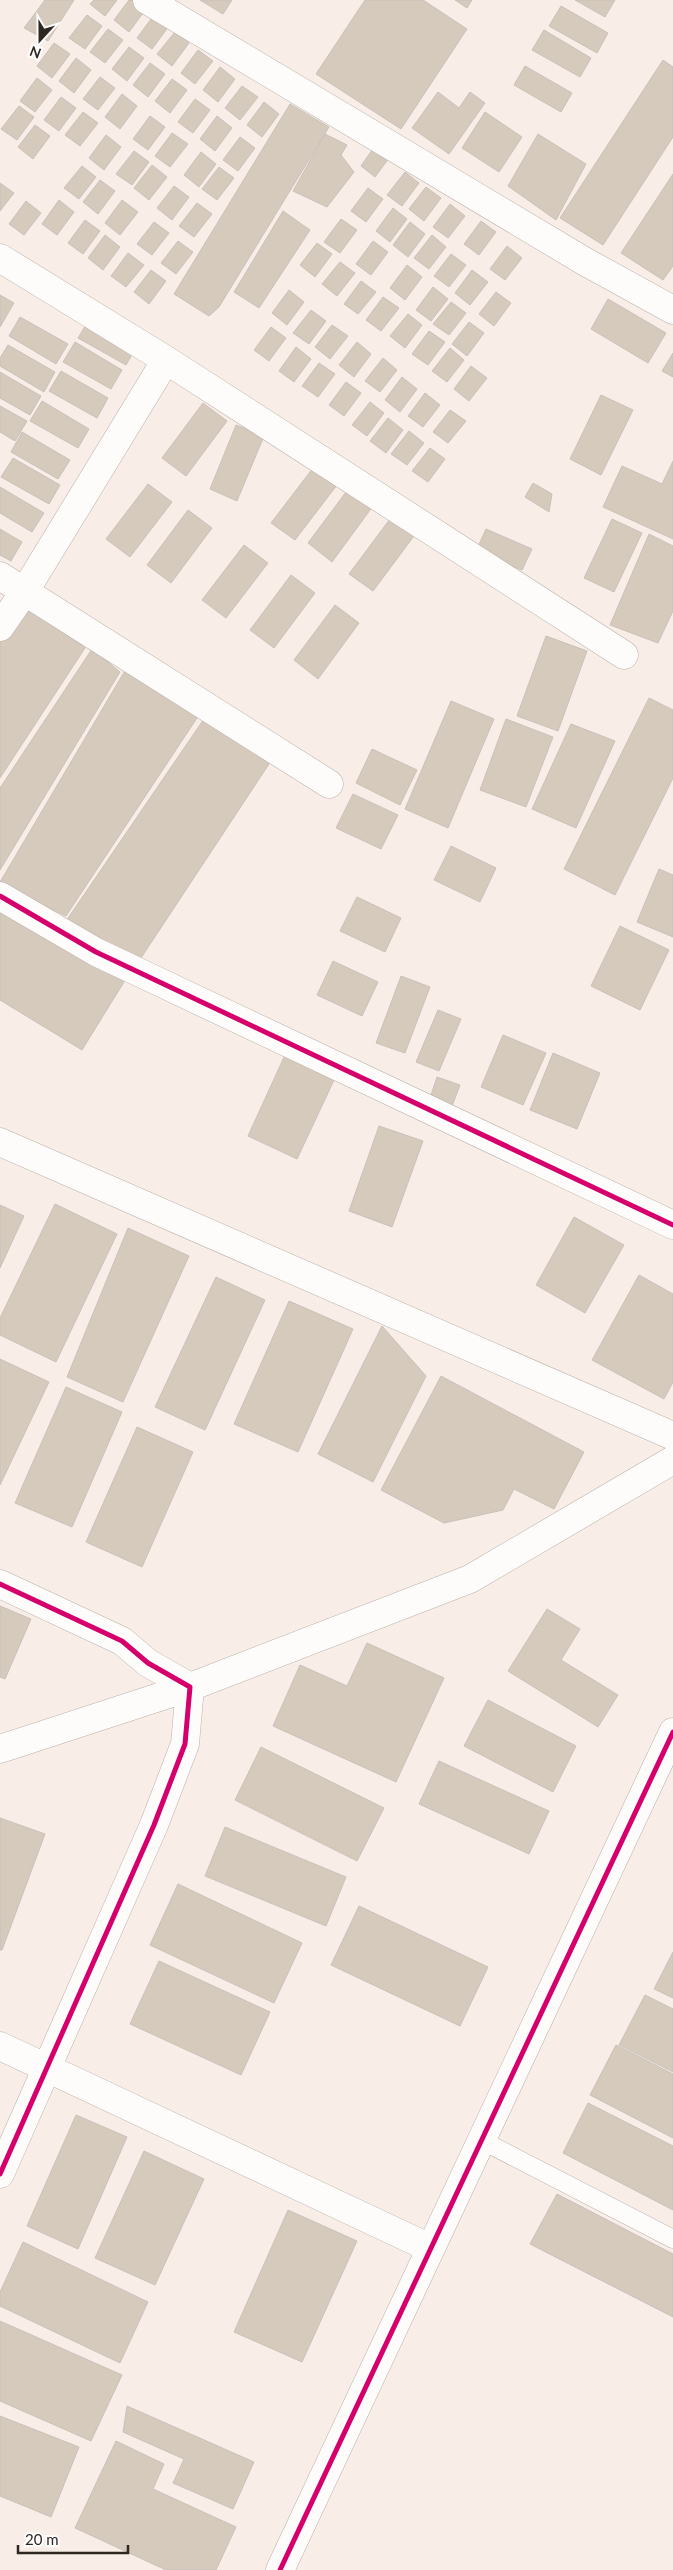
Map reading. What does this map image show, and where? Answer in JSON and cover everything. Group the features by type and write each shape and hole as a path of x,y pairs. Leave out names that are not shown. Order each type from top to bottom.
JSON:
{"street":[{"path":"147,0 576,256 673,310"},
{"path":"0,258 166,360 624,655"},
{"path":"0,627 25,591 166,360"},
{"path":"0,576 329,784"},
{"path":"0,896 96,952 673,1225"},
{"path":"0,1142 673,1436"},
{"path":"0,1749 190,1687 470,1578 673,1460"},
{"path":"0,1584 122,1641 148,1663 190,1687"},
{"path":"0,2174 164,1798 184,1744 190,1687"},
{"path":"280,2570 673,1732"},
{"path":"0,2046 430,2248"}],"lane":[{"path":"481,2140 673,2239"}],"building":[{"path":"45,0 74,0 48,41 24,28"},
{"path":"94,0 117,0 105,16 90,4"},
{"path":"129,0 135,0 146,9 129,32 114,20"},
{"path":"200,0 232,0 223,14"},
{"path":"365,0 423,0 467,29 401,129 316,74"},
{"path":"455,0 472,0 467,8"},
{"path":"575,0 615,0 605,17"},
{"path":"561,6 608,33 597,53 549,26"},
{"path":"87,15 102,26 85,49 69,38"},
{"path":"154,15 169,26 152,49 137,38"},
{"path":"108,29 123,40 105,63 90,52"},
{"path":"544,30 591,58 580,77 532,50"},
{"path":"175,32 189,43 172,66 157,54"},
{"path":"54,43 70,54 52,78 37,66"},
{"path":"129,47 144,58 127,81 112,69"},
{"path":"198,50 213,61 195,84 181,73"},
{"path":"76,58 91,70 74,93 59,81"},
{"path":"663,60 673,67 673,137 603,245 560,218"},
{"path":"150,63 165,74 148,97 133,85"},
{"path":"525,66 572,93 561,112 514,85"},
{"path":"220,67 235,79 218,102 203,90"},
{"path":"100,77 115,88 98,110 83,99"},
{"path":"37,78 52,90 35,112 20,101"},
{"path":"172,79 187,90 170,113 155,101"},
{"path":"242,86 258,97 240,120 225,108"},
{"path":"438,92 459,108 470,92 485,103 449,154 412,128"},
{"path":"122,94 137,106 120,129 105,117"},
{"path":"61,97 76,108 59,131 44,120"},
{"path":"195,99 210,110 193,133 178,122"},
{"path":"264,102 279,114 262,137 247,125"},
{"path":"290,104 329,127 219,307 209,316 174,294"},
{"path":"19,106 34,117 17,140 1,129"},
{"path":"83,112 98,123 80,146 65,135"},
{"path":"485,112 522,137 499,172 462,148"},
{"path":"150,116 165,127 148,150 133,139"},
{"path":"217,116 232,128 215,151 200,139"},
{"path":"35,125 50,136 33,159 18,147"},
{"path":"172,133 188,144 170,167 155,156"},
{"path":"325,134 347,145 341,155 354,172 327,207 293,191"},
{"path":"538,134 586,164 556,220 508,186"},
{"path":"106,135 121,147 104,170 89,158"},
{"path":"240,137 255,148 238,171 223,160"},
{"path":"377,143 392,154 375,177 361,166"},
{"path":"134,151 149,162 132,185 116,174"},
{"path":"201,152 216,164 199,187 184,175"},
{"path":"152,165 167,177 149,200 134,188"},
{"path":"82,166 96,177 79,199 64,188"},
{"path":"219,167 234,178 217,200 202,189"},
{"path":"405,172 419,183 402,206 387,195"},
{"path":"673,174 673,266 663,280 621,253"},
{"path":"100,180 115,191 98,214 83,202"},
{"path":"0,183 14,193 0,211"},
{"path":"174,186 189,197 172,220 157,208"},
{"path":"426,187 441,198 424,221 409,209"},
{"path":"368,188 383,199 366,222 351,211"},
{"path":"59,200 74,212 57,235 42,224"},
{"path":"122,200 138,212 120,235 105,223"},
{"path":"26,201 41,213 24,235 9,224"},
{"path":"197,203 212,214 194,237 179,226"},
{"path":"450,204 465,216 448,238 433,227"},
{"path":"393,208 407,219 390,242 376,231"},
{"path":"283,211 310,230 259,308 234,292"},
{"path":"341,219 357,230 340,253 324,242"},
{"path":"85,220 100,231 83,254 68,243"},
{"path":"481,221 496,232 479,255 464,244"},
{"path":"154,222 169,233 152,255 137,244"},
{"path":"410,222 425,234 408,257 393,245"},
{"path":"105,235 120,247 103,270 88,258"},
{"path":"432,235 446,247 429,269 414,258"},
{"path":"178,241 193,252 176,274 161,263"},
{"path":"373,241 388,252 371,275 356,264"},
{"path":"317,243 332,254 315,277 300,265"},
{"path":"507,246 522,258 505,280 490,269"},
{"path":"128,253 144,265 126,287 111,276"},
{"path":"451,254 466,265 449,287 434,276"},
{"path":"340,262 355,273 337,296 322,284"},
{"path":"407,265 422,277 405,300 390,288"},
{"path":"151,270 166,281 149,304 134,292"},
{"path":"472,270 488,282 470,305 455,293"},
{"path":"361,281 376,292 358,314 344,304"},
{"path":"433,287 448,299 431,321 416,310"},
{"path":"289,290 304,302 287,325 272,313"},
{"path":"496,292 511,303 494,326 479,314"},
{"path":"0,295 14,303 0,327"},
{"path":"383,297 399,308 381,331 366,320"},
{"path":"608,299 666,333 648,363 591,329"},
{"path":"451,302 466,313 449,335 433,324"},
{"path":"311,310 326,321 309,344 293,333"},
{"path":"408,314 422,325 405,348 390,336"},
{"path":"20,317 68,344 56,364 9,336"},
{"path":"90,318 137,346 126,365 78,338"},
{"path":"469,322 484,333 467,356 452,344"},
{"path":"332,325 348,336 330,359 315,347"},
{"path":"271,327 286,338 269,361 254,350"},
{"path":"429,331 445,342 428,365 412,354"},
{"path":"75,342 122,370 111,389 63,362"},
{"path":"357,342 371,354 354,377 339,365"},
{"path":"8,345 55,372 44,392 0,366 0,358"},
{"path":"296,347 311,359 294,382 279,371"},
{"path":"450,348 464,360 447,382 432,371"},
{"path":"673,353 673,377 662,371"},
{"path":"383,358 397,370 380,392 365,381"},
{"path":"319,363 335,374 318,397 302,386"},
{"path":"471,366 487,378 469,401 454,389"},
{"path":"61,371 108,398 97,418 49,391"},
{"path":"0,372 41,396 30,415 0,398"},
{"path":"402,377 417,389 400,412 385,400"},
{"path":"346,382 361,393 344,416 329,405"},
{"path":"425,393 440,405 423,427 408,416"},
{"path":"601,395 633,410 601,475 570,459"},
{"path":"42,401 89,429 78,448 30,421"},
{"path":"370,402 384,413 367,436 352,425"},
{"path":"203,403 227,421 186,476 162,458"},
{"path":"0,406 27,421 15,441 0,432"},
{"path":"450,410 466,421 448,443 433,432"},
{"path":"388,418 403,430 386,453 370,441"},
{"path":"236,425 264,436 237,501 210,489"},
{"path":"409,431 424,443 407,465 391,454"},
{"path":"22,432 70,460 58,479 11,452"},
{"path":"430,448 445,459 428,482 412,471"},
{"path":"13,458 60,485 49,504 1,477"},
{"path":"673,461 673,539 603,507 622,466 662,484"},
{"path":"313,468 337,485 295,540 271,523"},
{"path":"533,483 552,494 549,512 525,497"},
{"path":"148,484 172,502 130,557 106,539"},
{"path":"0,487 44,513 32,532 0,513"},
{"path":"349,488 373,506 332,562 308,543"},
{"path":"188,510 212,528 171,583 147,565"},
{"path":"390,519 414,536 373,591 349,574"},
{"path":"612,519 642,533 614,592 584,578"},
{"path":"0,529 22,542 11,561 0,555"},
{"path":"486,529 532,549 522,570 476,551"},
{"path":"649,534 673,546 673,611 658,643 610,625"},
{"path":"244,545 268,563 226,618 202,600"},
{"path":"291,575 315,593 274,648 250,630"},
{"path":"26,601 85,648 0,778 0,638"},
{"path":"335,605 359,623 318,679 294,660"},
{"path":"546,636 587,651 558,731 517,716"},
{"path":"92,649 120,672 0,870 0,788"},
{"path":"126,669 199,715 66,916 0,884 0,882"},
{"path":"649,698 673,710 673,778 615,895 564,869"},
{"path":"451,701 494,719 448,828 405,809"},
{"path":"206,716 269,764 137,964 64,924"},
{"path":"506,719 553,737 526,807 480,790"},
{"path":"571,724 615,741 576,828 532,809"},
{"path":"372,749 417,770 400,805 356,783"},
{"path":"353,794 398,815 381,849 336,828"},
{"path":"451,846 496,868 480,902 434,880"},
{"path":"659,869 673,875 673,937 637,922"},
{"path":"357,897 401,918 385,952 340,931"},
{"path":"0,906 124,982 82,1050 0,1000"},
{"path":"620,926 669,950 640,1010 591,986"},
{"path":"333,961 378,982 362,1016 317,995"},
{"path":"401,976 430,987 405,1053 376,1043"},
{"path":"438,1010 461,1019 439,1071 416,1062"},
{"path":"503,1035 546,1053 523,1105 481,1087"},
{"path":"553,1053 600,1073 577,1129 530,1110"},
{"path":"285,1055 335,1078 297,1159 248,1136"},
{"path":"437,1077 460,1085 451,1109 429,1101"},
{"path":"379,1126 423,1141 392,1227 349,1211"},
{"path":"55,1204 117,1234 56,1362 0,1335 0,1318"},
{"path":"0,1205 24,1216 0,1268"},
{"path":"574,1217 624,1245 585,1313 536,1285"},
{"path":"128,1228 189,1256 123,1402 67,1377"},
{"path":"639,1275 673,1294 673,1382 664,1399 592,1360"},
{"path":"216,1277 265,1300 205,1430 155,1407"},
{"path":"289,1301 353,1329 298,1452 234,1424"},
{"path":"382,1326 426,1376 373,1482 318,1454"},
{"path":"0,1359 49,1382 0,1485"},
{"path":"441,1376 584,1452 554,1509 514,1489 503,1510 444,1523 381,1490"},
{"path":"66,1387 122,1412 72,1527 15,1503"},
{"path":"137,1427 193,1452 142,1567 86,1542"},
{"path":"0,1606 31,1619 5,1679 0,1677"},
{"path":"547,1609 580,1629 561,1660 618,1695 598,1727 508,1671"},
{"path":"367,1643 444,1678 396,1782 273,1726 300,1665 347,1686"},
{"path":"488,1700 576,1746 553,1792 464,1746"},
{"path":"261,1747 384,1808 357,1861 235,1800"},
{"path":"439,1761 549,1811 529,1854 419,1804"},
{"path":"0,1818 45,1834 2,1950 0,1950"},
{"path":"225,1827 346,1877 326,1926 205,1876"},
{"path":"178,1884 302,1943 274,2003 150,1945"},
{"path":"359,1906 488,1967 460,2026 331,1965"},
{"path":"673,1952 673,1998 654,1989"},
{"path":"159,1961 270,2012 241,2075 130,2024"},
{"path":"645,1995 673,2009 673,2072 619,2045"},
{"path":"616,2045 673,2074 673,2138 590,2095"},
{"path":"588,2103 673,2146 673,2210 563,2153"},
{"path":"76,2115 127,2137 78,2249 27,2226"},
{"path":"144,2151 204,2179 155,2285 95,2258"},
{"path":"557,2194 673,2254 673,2317 530,2244"},
{"path":"288,2210 357,2241 302,2362 234,2332"},
{"path":"23,2242 148,2302 120,2363 0,2306 0,2292"},
{"path":"0,2321 122,2375 91,2441 0,2401"},
{"path":"127,2406 254,2462 233,2509 173,2483 184,2459 123,2432"},
{"path":"0,2416 79,2447 51,2517 0,2496"},
{"path":"116,2441 164,2464 153,2489 236,2527 216,2570 166,2570 75,2528"}],"cycle path":[{"path":"0,896 96,952 673,1225"},
{"path":"0,1584 122,1641 148,1663 190,1687 185,1744 154,1825 0,2174"},
{"path":"280,2570 673,1732"}]}
